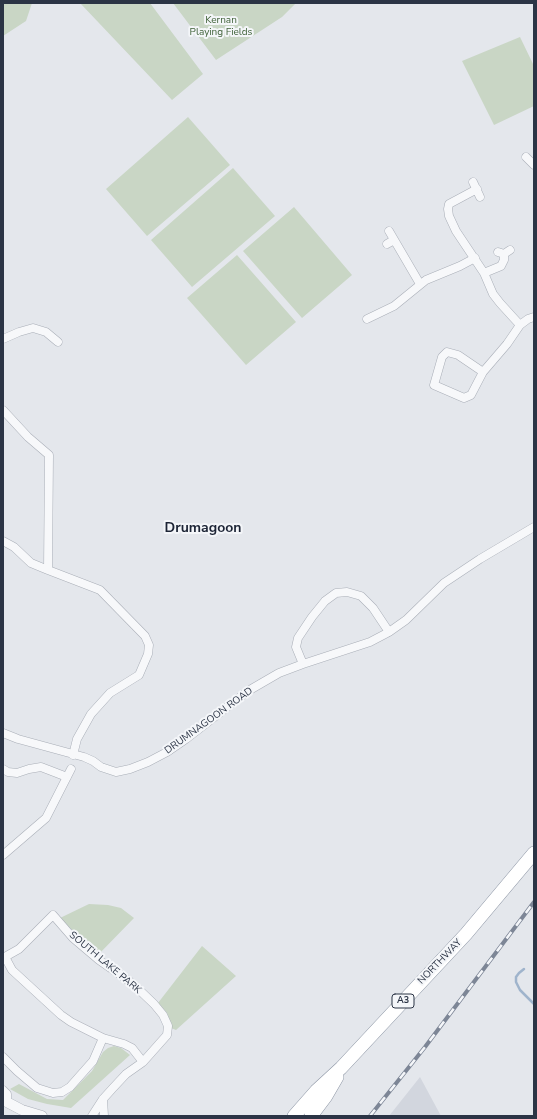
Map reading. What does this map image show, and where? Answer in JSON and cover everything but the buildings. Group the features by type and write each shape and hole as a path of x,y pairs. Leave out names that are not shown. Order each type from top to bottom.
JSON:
{"highway":[{"name":"NORTHWAY","path":"294,1116 316,1091 342,1068 466,934 534,853"},
{"name":"NORTHWAY","path":"311,1116 326,1096 342,1068"},
{"path":"304,1116 314,1105 326,1096"}],"street":[{"path":"526,157 534,165"},
{"path":"477,189 449,204 449,216 456,231 484,273 493,294 520,325"},
{"path":"389,231 390,242 420,284"},
{"path":"484,273 501,266 504,260 504,252"},
{"path":"367,319 394,306 420,284 475,258"},
{"path":"483,372 458,355 447,352 442,357 434,385 464,398 471,395 483,372 507,344 520,325 528,319 534,317"},
{"path":"3,339 33,328 46,332 58,342"},
{"path":"3,410 28,437 49,455 48,570"},
{"name":"DRUMNAGOON ROAD","path":"3,733 62,752 73,754 116,772 130,769 148,762 172,749 248,691 279,673 322,657 370,642 389,632 400,625 417,610 444,583 480,559 534,527"},
{"path":"3,541 14,547 31,563 100,590 145,636 149,645 148,654 139,675 110,692 91,714 77,739 73,754"},
{"path":"303,664 296,647 298,638 325,601 336,593 347,592 361,596 373,608 389,632"},
{"path":"3,769 8,772 17,773 41,767 67,778"},
{"path":"3,855 46,818 71,769"},
{"name":"SOUTH LAKE PARK","path":"92,1116 103,1099 126,1074 143,1062 167,1035 168,1026 163,1015 132,984 99,960 73,938 53,915 19,949 4,957 12,970 61,1015 71,1022 103,1038 132,1048 143,1062"},
{"path":"3,1057 37,1088 53,1093 62,1092 70,1087 93,1060 103,1038"},
{"path":"3,1090 7,1094 5,1101 22,1110 42,1116"},
{"path":"103,1099 104,1116"}],"shaded area":[{"path":"420,1077 441,1116 389,1116"}],"green space":[{"path":"3,3 32,3 26,21 3,36"},
{"path":"80,3 150,3 203,74 172,100"},
{"name":"Kernan Playing Fields","path":"173,3 296,3 282,17 216,60"},
{"path":"520,37 534,66 534,106 494,125 462,61"},
{"path":"188,117 230,165 147,236 106,189"},
{"path":"233,168 275,216 192,287 151,240"},
{"path":"294,207 352,275 302,318 243,251"},
{"path":"237,255 296,322 246,365 187,298"},
{"path":"89,904 108,905 121,908 134,918 98,955 60,918"},
{"path":"202,946 236,976 176,1030 171,1028 167,1013 158,1003"},
{"path":"114,1046 121,1048 130,1055 71,1108 28,1099 10,1089 19,1084 47,1099 63,1100 92,1071 103,1052"}],"waterway":[{"path":"524,969 516,977 516,982 520,990 534,1004"}],"railway":[{"path":"370,1116 425,1047 534,902"}],"district":[{"name":"Drumagoon","path":"203,529"}]}
